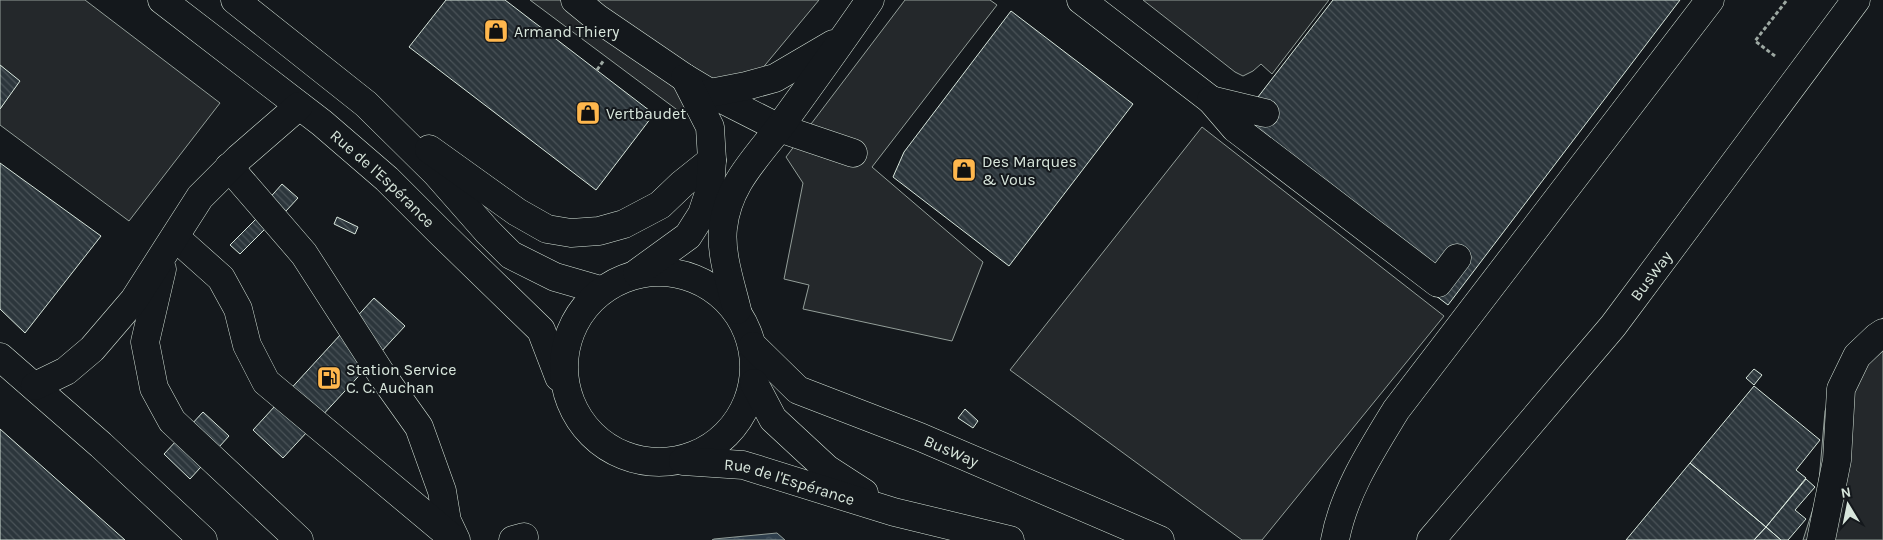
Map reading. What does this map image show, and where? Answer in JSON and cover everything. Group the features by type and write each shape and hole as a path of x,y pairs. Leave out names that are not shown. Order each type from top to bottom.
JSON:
{"street":[{"name":"Rue de l'Espérance","path":"162,0 299,106 387,179 541,330 565,390 586,431 612,452 644,462 682,460 743,465 894,512"},
{"path":"234,0 366,104 517,212 547,229 572,233 600,231 624,224 660,206 682,184 712,160"},
{"path":"575,0 597,18 710,93 779,128 853,153"},
{"path":"682,460 716,444 741,418 754,383 753,346 737,310 726,262 722,229 728,200 745,170 779,128 870,0"},
{"path":"1080,0 1211,100 1235,128 1438,283 1457,258"},
{"path":"1335,540 1338,524 1360,468 1396,410 1710,0"},
{"name":"BusWay","path":"1431,540 1613,326 1856,0"},
{"path":"710,93 775,78 802,64 846,36"},
{"path":"565,390 563,353 575,318 600,290 637,273 688,236 702,214 710,190 712,160 710,128 685,78"},
{"path":"1211,100 1265,113"},
{"path":"366,104 436,173 487,231 511,255 555,277 600,290"},
{"path":"35,386 66,371 92,349 134,300 200,197 229,167 299,106"},
{"path":"229,167 304,254 382,375 419,427 442,491 447,521 455,540"},
{"path":"171,242 145,342 154,388 172,421 299,540"},
{"path":"171,242 221,278 238,309 248,345 266,382 455,540"},
{"path":"637,273 674,272 709,285 737,310"},
{"path":"1821,540 1837,460 1841,389 1857,356 1881,331"},
{"name":"BusWay","path":"753,346 798,390 920,437 1160,540"},
{"path":"0,357 35,386 203,540"},
{"name":"Rue de l'Espérance","path":"754,383 773,419 827,469 938,540"},
{"path":"894,512 1010,540"}],"shaded area":[{"path":"0,0 85,0 220,103 129,221 0,125 0,109 19,81 0,65"},
{"path":"530,0 819,0 761,70 680,112"},
{"path":"905,0 990,0 997,5 872,167 983,262 952,341 803,309 809,285 784,279 803,183 786,157"},
{"path":"1143,0 1329,0 1272,74 1261,64 1243,76 1235,72"},
{"path":"1202,127 1444,316 1262,540 1242,540 1010,370"},
{"path":"1883,318 1883,540 1803,540 1818,493 1825,411 1842,368 1866,328"}],"water":[{"path":"777,533 785,540 712,540 714,539"}],"building":[{"path":"446,0 505,0 654,114 596,190 409,47"},
{"path":"1333,0 1680,0 1448,305 1227,137"},
{"path":"1011,11 1133,104 1009,266 893,177 904,152"},
{"path":"0,65 20,81 0,109"},
{"path":"0,163 101,236 25,333 0,309"},
{"path":"282,184 298,198 274,224 259,210"},
{"path":"261,214 271,223 240,254 230,245"},
{"path":"337,217 358,227 355,234 334,224"},
{"name":"Station Service C. C. Auchan","path":"374,298 405,326 283,458 253,430"},
{"path":"1754,369 1762,375 1754,385 1746,378"},
{"path":"1754,386 1820,440 1796,470 1806,478 1766,527 1690,463"},
{"path":"965,409 978,421 973,428 958,418"},
{"path":"203,412 229,436 190,479 164,454"},
{"path":"0,429 125,540 0,540"},
{"path":"1690,463 1766,527 1754,540 1626,540"},
{"path":"1806,479 1815,487 1795,510 1806,519 1788,540 1781,540 1766,527"},
{"path":"1766,527 1781,540 1754,540"}],"place":[{"name":"Armand Thiery","path":"496,31"},
{"name":"Vertbaudet","path":"588,113"},
{"name":"Des Marques & Vous","path":"964,170"},
{"name":"Station Service C. C. Auchan","path":"329,378"}]}
